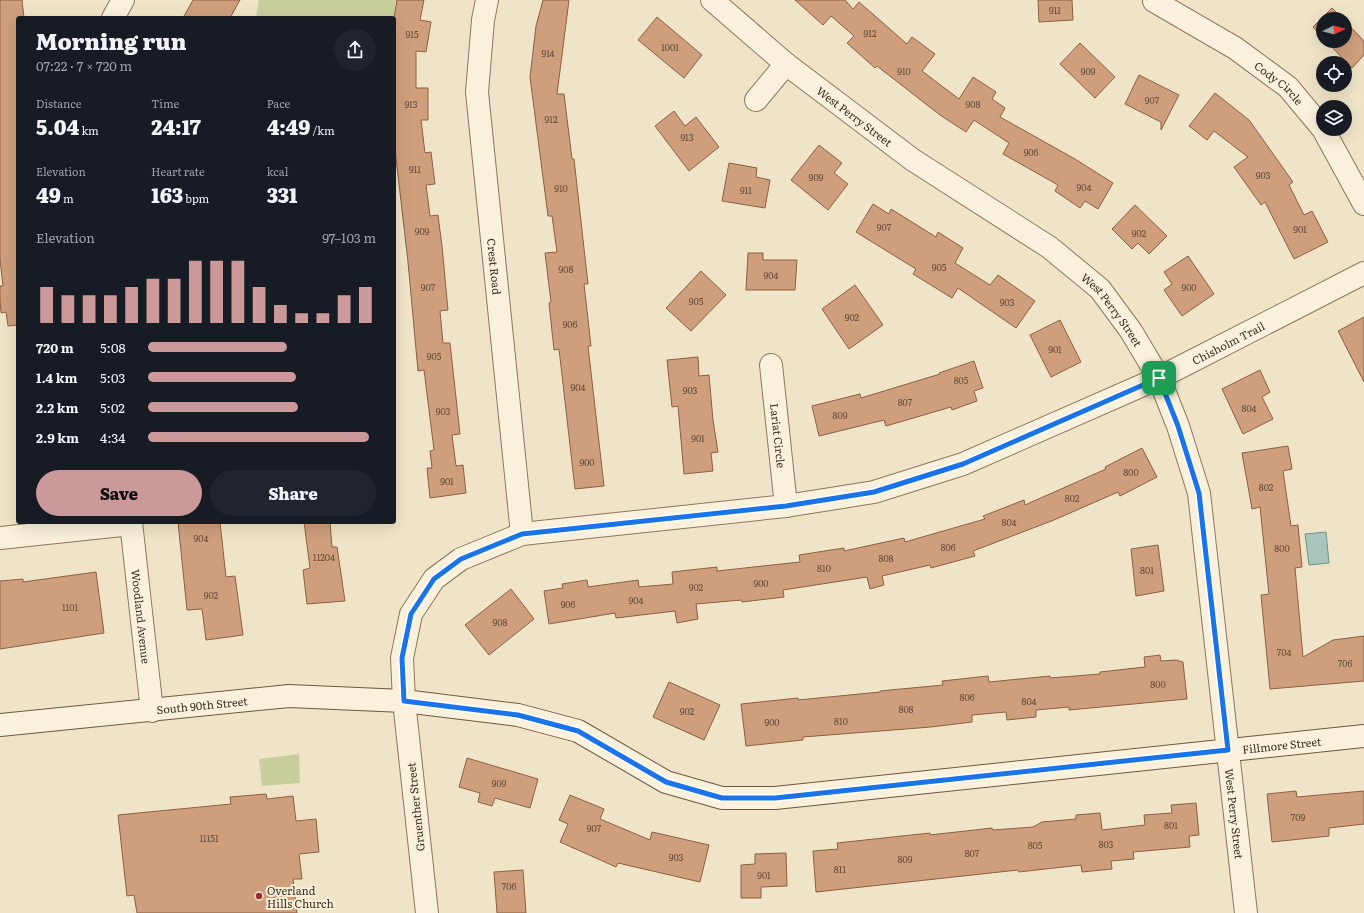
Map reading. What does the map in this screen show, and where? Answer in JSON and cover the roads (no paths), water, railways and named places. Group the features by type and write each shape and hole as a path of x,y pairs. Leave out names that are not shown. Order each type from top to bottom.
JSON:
{"street":[{"path":"114,16 123,0"},
{"name":"Crest Road","path":"487,0 482,20 477,92 522,534"},
{"name":"West Perry Street","path":"712,0 786,64 913,160 1049,247 1100,289 1131,331 1159,378 1178,426 1199,493 1246,913"},
{"name":"Cody Circle","path":"1154,1 1235,48 1288,87 1323,129 1364,204"},
{"path":"756,100 786,64"},
{"name":"Chisholm Trail","path":"404,701 402,658 411,614 434,579 461,559 522,534 786,506 874,492 963,464 1159,378 1364,273"},
{"name":"Lariat Circle","path":"771,365 786,506"},
{"path":"0,538 122,524"},
{"name":"Woodland Avenue","path":"131,524 152,711"},
{"name":"South 90th Street","path":"0,725 152,711 289,696 404,701"},
{"name":"Fillmore Street","path":"404,701 518,715 578,731 666,782 722,798 775,798 1364,736"},
{"name":"Gruenther Street","path":"404,701 427,913"}],"water":[{"path":"1326,532 1329,563 1309,565 1305,534"}],"place":[{"name":"Overland Hills Church","path":"259,896"}]}
